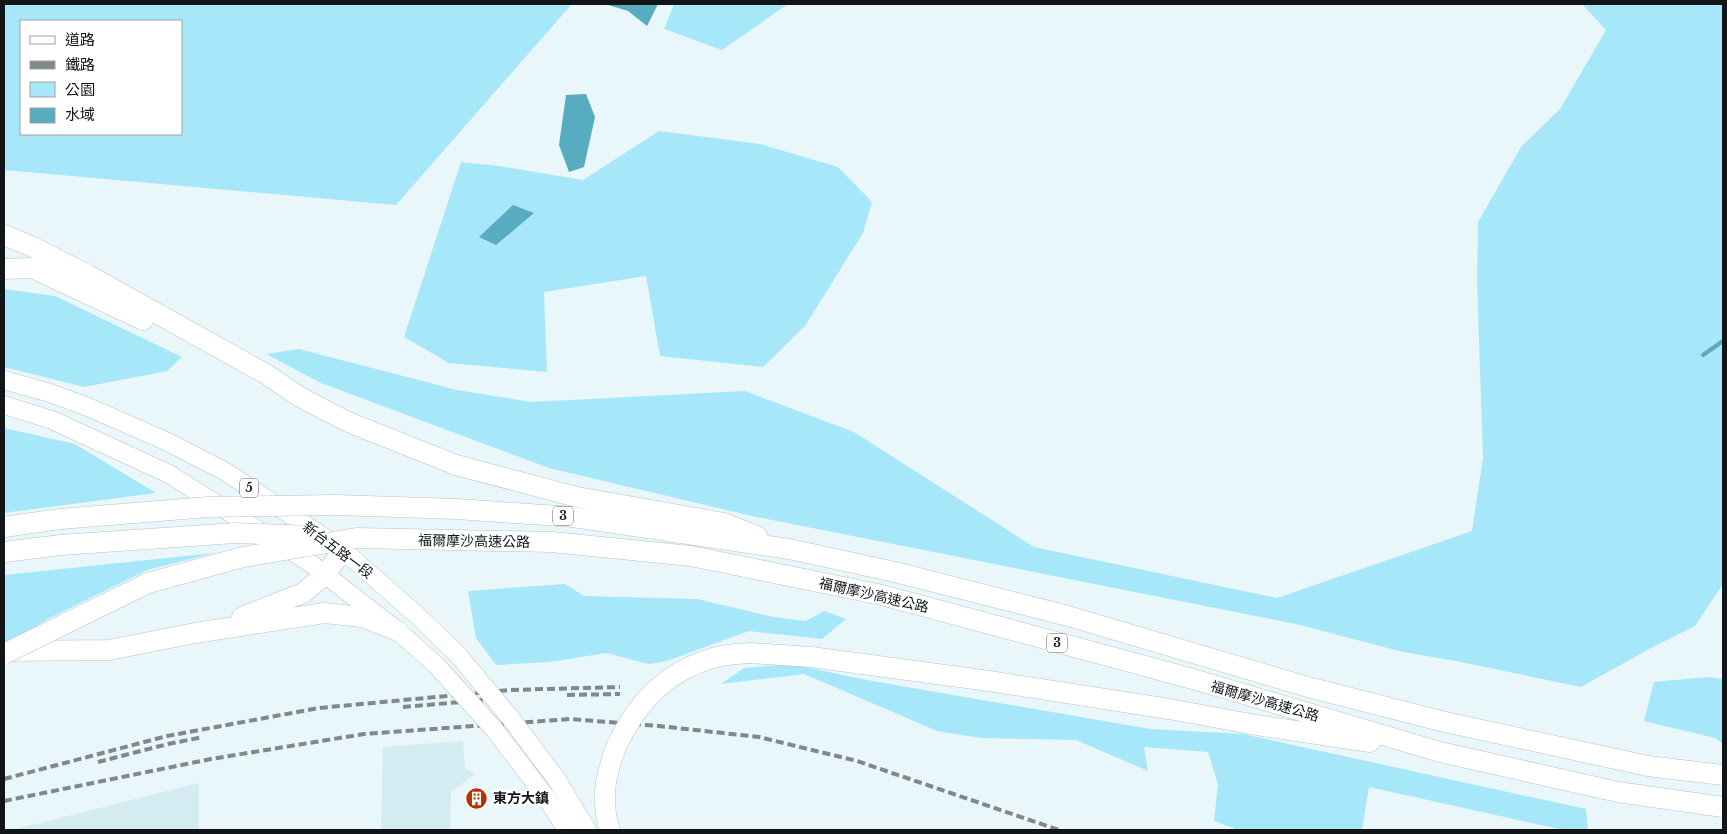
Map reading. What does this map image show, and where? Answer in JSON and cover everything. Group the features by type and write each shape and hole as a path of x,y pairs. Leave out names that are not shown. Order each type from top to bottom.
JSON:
{"highway":[{"path":"4,235 33,247 88,275 266,374 300,397 348,422 456,465 577,497 724,523 789,549"},
{"path":"4,269 32,268 176,336 271,387 300,397"},
{"name":"福爾摩沙高速公路","path":"4,527 60,519 208,507 336,506 457,509 573,517 789,549 895,572 1068,616 1308,687 1445,722 1648,766 1723,775"},
{"name":"福爾摩沙高速公路","path":"4,552 61,545 235,533 350,544 381,540 552,542 691,556 882,595 1193,679 1440,752 1618,792 1723,807"},
{"path":"195,633 303,594 325,575 350,544"},
{"path":"4,653 148,583 243,557 350,544"},
{"path":"4,653 110,650 195,633 324,613 362,617 398,631"},
{"path":"610,830 604,803 606,781 616,746 632,717 656,688 683,669 714,657 751,653 811,657 989,681 1169,709 1262,726 1440,752"}],"main road":[{"name":"新台五路一段","path":"4,380 50,393 88,407 168,442 226,472 350,544 458,655 509,716 557,780 587,830"},
{"name":"新台五路一段","path":"4,405 52,420 169,474 310,563 398,631 436,665 494,729 545,796 567,830"}],"shaded area":[{"path":"463,741 465,768 475,774 451,792 450,830 381,830 383,747"},
{"path":"199,783 199,830 12,830"}],"green space":[{"path":"4,4 572,4 396,205 4,170"},
{"path":"674,4 788,4 722,50 664,29"},
{"path":"1582,4 1723,4 1723,584 1695,626 1581,687 1403,652 1296,624 752,516 549,468 321,383 266,354 299,349 457,390 531,402 745,391 854,432 1034,547 1277,598 1472,531 1483,458 1477,282 1478,222 1521,147 1560,109 1606,30"},
{"path":"659,131 760,144 838,167 872,202 863,233 805,326 763,367 660,356 646,276 544,292 547,372 449,363 404,337 461,162 499,166 583,180"},
{"path":"4,289 55,296 182,357 167,371 84,387 4,367"},
{"path":"4,428 75,444 156,493 4,513"},
{"path":"214,553 147,570 48,619 12,642 4,642 4,575"},
{"path":"565,584 584,596 697,599 774,617 806,621 824,611 846,619 822,639 749,631 667,661 649,664 606,653 550,662 496,665 476,638 468,591"},
{"path":"791,664 867,680 1150,729 1243,734 1586,809 1588,830 1563,830 1369,787 1362,830 1238,830 1214,821 1218,784 1208,752 1144,747 1148,771 1076,740 981,738 937,731 804,674 721,684 744,668"},
{"path":"1707,677 1723,679 1723,744 1715,738 1644,721 1654,682"}],"water":[{"path":"605,4 658,4 647,26 628,11"},
{"path":"586,94 595,117 584,167 569,172 559,145 566,95"},
{"path":"513,205 534,213 496,245 479,237"}],"waterway":[{"path":"1703,355 1723,341"}],"railway":[{"path":"4,779 167,736 319,708 510,690 620,687"},
{"path":"567,695 620,694"},
{"path":"403,707 495,699"},
{"path":"4,801 211,759 364,734 570,719 759,737 857,761 1059,830"},
{"path":"98,762 203,737"}],"place":[{"name":"東方大鎮","path":"477,798"}]}
